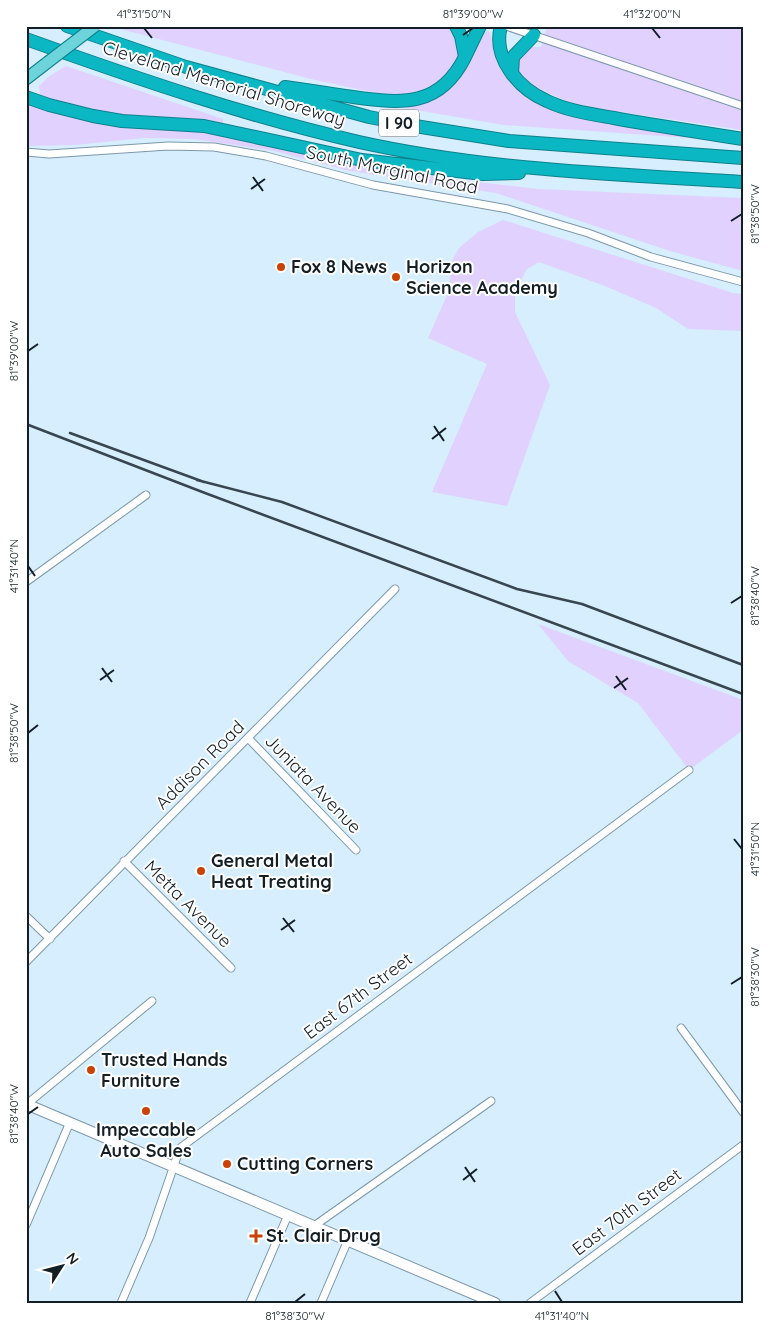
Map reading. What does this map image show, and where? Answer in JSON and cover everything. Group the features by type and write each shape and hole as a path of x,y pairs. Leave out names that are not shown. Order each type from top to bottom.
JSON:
{"highway":[{"name":"Cleveland Memorial Shoreway","path":"67,26 186,67 369,117 415,126 509,141 743,158"},
{"path":"456,26 461,36 465,57"},
{"path":"225,78 381,101 404,102 429,96 440,90 454,76 480,26"},
{"path":"501,26 498,38 499,44 512,74 531,93 567,108 743,139"},
{"path":"512,74 514,57 534,35"},
{"name":"Cleveland Memorial Shoreway","path":"26,39 122,73 264,118 359,142 455,159 559,172 743,182"},
{"path":"26,96 49,106 93,116 122,121 204,126 362,160 483,174 559,172"}],"main road":[{"path":"26,79 95,26"},
{"path":"27,1104 495,1303"}],"street":[{"path":"506,26 743,106"},
{"name":"South Marginal Road","path":"26,152 49,154 168,146 222,148 266,156 373,185 508,209 588,233 652,257 743,282"},
{"path":"26,582 146,495"},
{"name":"Addison Road","path":"26,962 395,589"},
{"name":"Juniata Avenue","path":"248,738 356,850"},
{"name":"East 67th Street","path":"121,1303 169,1184 172,1165 180,1148 689,770"},
{"name":"Metta Avenue","path":"124,861 231,968"},
{"path":"26,916 50,939"},
{"path":"27,1104 152,1001"},
{"path":"681,1028 743,1112"},
{"path":"314,1226 491,1101"},
{"path":"26,1224 70,1122"},
{"name":"East 70th Street","path":"530,1303 743,1145"},
{"path":"250,1303 288,1215"},
{"path":"320,1303 348,1240"}],"shaded area":[{"path":"121,26 450,26 458,41 458,55 454,67 445,77 433,85 404,95 390,96 311,79 124,30"},
{"path":"547,26 743,26 743,130 601,109 569,102 537,88 520,76 517,63 529,47 541,47"},
{"path":"483,30 490,32 494,49 505,71 532,99 691,135 691,138 504,125 404,108 405,106 432,100"},
{"path":"66,66 223,119 223,125 154,120 107,114 62,103 40,95 39,86 48,77"},
{"path":"26,103 94,123 198,132 247,140 374,168 450,179 538,189 743,198 743,271 670,251 496,193 350,171 270,150 193,139 144,138 75,145 26,146"},
{"path":"503,220 733,293 743,294 743,331 688,329 656,308 605,286 539,262 527,269 515,291 515,312 550,385 507,506 432,492 487,364 428,338 448,293 452,261 459,248 478,232"},
{"path":"538,624 743,700 743,730 689,770 638,703 568,661"}],"railway":[{"path":"26,424 743,694"},
{"path":"70,433 204,482"},
{"path":"197,480 282,502 517,589 582,604 743,665"}],"place":[{"name":"Fox 8 News","path":"281,267"},
{"name":"Horizon Science Academy","path":"396,277"},
{"name":"General Metal Heat Treating","path":"201,871"},
{"name":"Trusted Hands Furniture","path":"91,1070"},
{"name":"Impeccable Auto Sales","path":"146,1111"},
{"name":"Cutting Corners","path":"227,1164"},
{"name":"St. Clair Drug","path":"256,1236"}]}
